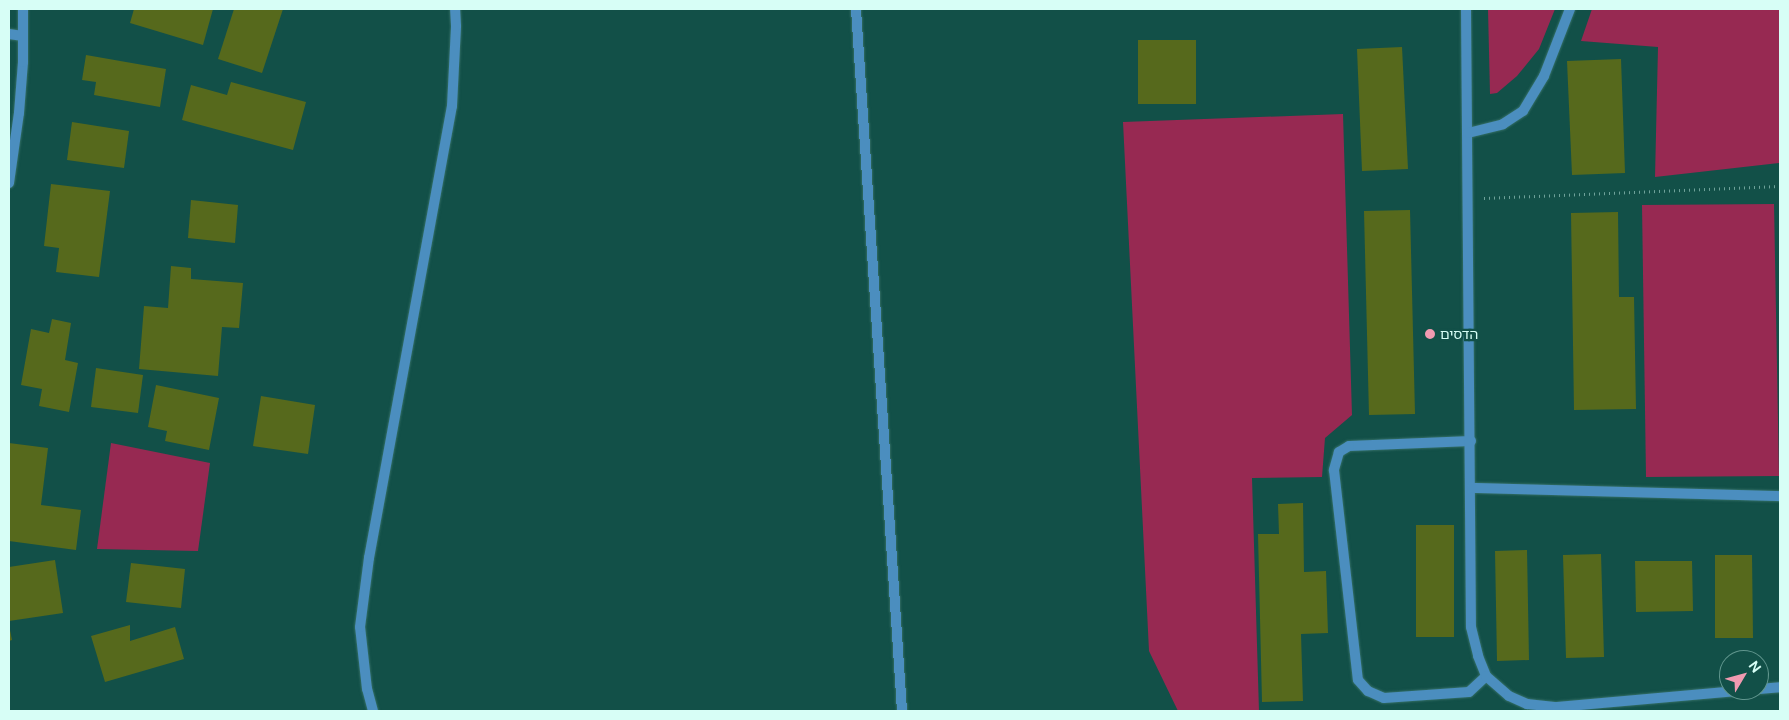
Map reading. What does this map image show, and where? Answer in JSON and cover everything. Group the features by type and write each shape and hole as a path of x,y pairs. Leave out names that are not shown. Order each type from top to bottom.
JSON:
{"street":[{"path":"9,183 19,113 23,9"},
{"path":"373,711 367,689 360,627 369,558 452,106 456,26 455,9"},
{"path":"856,9 902,711"},
{"path":"1466,9 1472,488 1471,627 1478,656 1486,676 1509,696 1527,704 1557,707 1719,693"},
{"path":"1468,133 1503,124 1523,110 1544,76 1570,9"},
{"path":"9,34 23,36"},
{"path":"1471,441 1349,446 1338,452 1334,470 1358,680 1368,691 1384,698 1470,692 1486,676"},
{"path":"1472,488 1780,496"}],"path":[{"path":"1468,198 1780,186"}],"shaded area":[{"path":"1488,9 1555,9 1539,49 1517,76 1497,93 1490,94"},
{"path":"1592,9 1780,9 1779,163 1655,177 1658,47 1581,41"},
{"path":"1343,114 1352,415 1325,438 1322,477 1252,478 1259,711 1178,711 1149,651 1123,122"},
{"path":"1774,204 1779,476 1646,477 1642,205"},
{"path":"111,443 210,463 198,551 97,549"}],"building":[{"path":"134,9 213,9 203,45 130,23"},
{"path":"234,9 283,9 262,73 218,59"},
{"path":"1138,40 1196,40 1196,104 1138,104"},
{"path":"1402,47 1408,169 1362,171 1357,49"},
{"path":"86,55 166,69 160,107 94,95 96,82 82,80"},
{"path":"1621,59 1625,173 1572,175 1567,61"},
{"path":"231,82 306,102 293,150 182,120 191,85 227,95"},
{"path":"72,122 129,131 124,168 67,160"},
{"path":"51,184 110,191 99,277 56,272 59,248 44,246"},
{"path":"191,200 238,205 235,243 188,238"},
{"path":"1410,210 1415,414 1369,415 1364,211"},
{"path":"1618,212 1619,297 1634,297 1636,409 1574,410 1571,213"},
{"path":"171,266 191,268 191,279 243,283 239,328 222,327 218,376 139,369 144,306 168,308"},
{"path":"52,319 71,323 65,360 78,363 69,412 39,406 42,389 21,385 31,329 49,333"},
{"path":"96,368 143,375 138,413 91,407"},
{"path":"156,385 219,398 209,450 165,441 167,431 148,427"},
{"path":"261,396 315,405 308,454 253,446"},
{"path":"9,443 48,448 41,505 81,510 76,550 9,541"},
{"path":"1303,503 1304,572 1326,571 1328,633 1301,634 1303,701 1262,702 1258,534 1279,534 1278,504"},
{"path":"1416,525 1454,525 1454,637 1416,637"},
{"path":"1527,550 1529,660 1497,661 1495,551"},
{"path":"1601,554 1604,657 1566,658 1563,555"},
{"path":"1715,555 1752,555 1753,638 1715,638"},
{"path":"55,560 63,613 9,621 9,567"},
{"path":"1635,561 1692,561 1693,611 1636,612"},
{"path":"131,563 185,569 181,608 126,602"},
{"path":"9,625 12,640 9,641"},
{"path":"130,625 130,641 175,627 184,659 105,682 91,636"}],"place":[{"name":"הדסים","path":"1430,334"}]}
